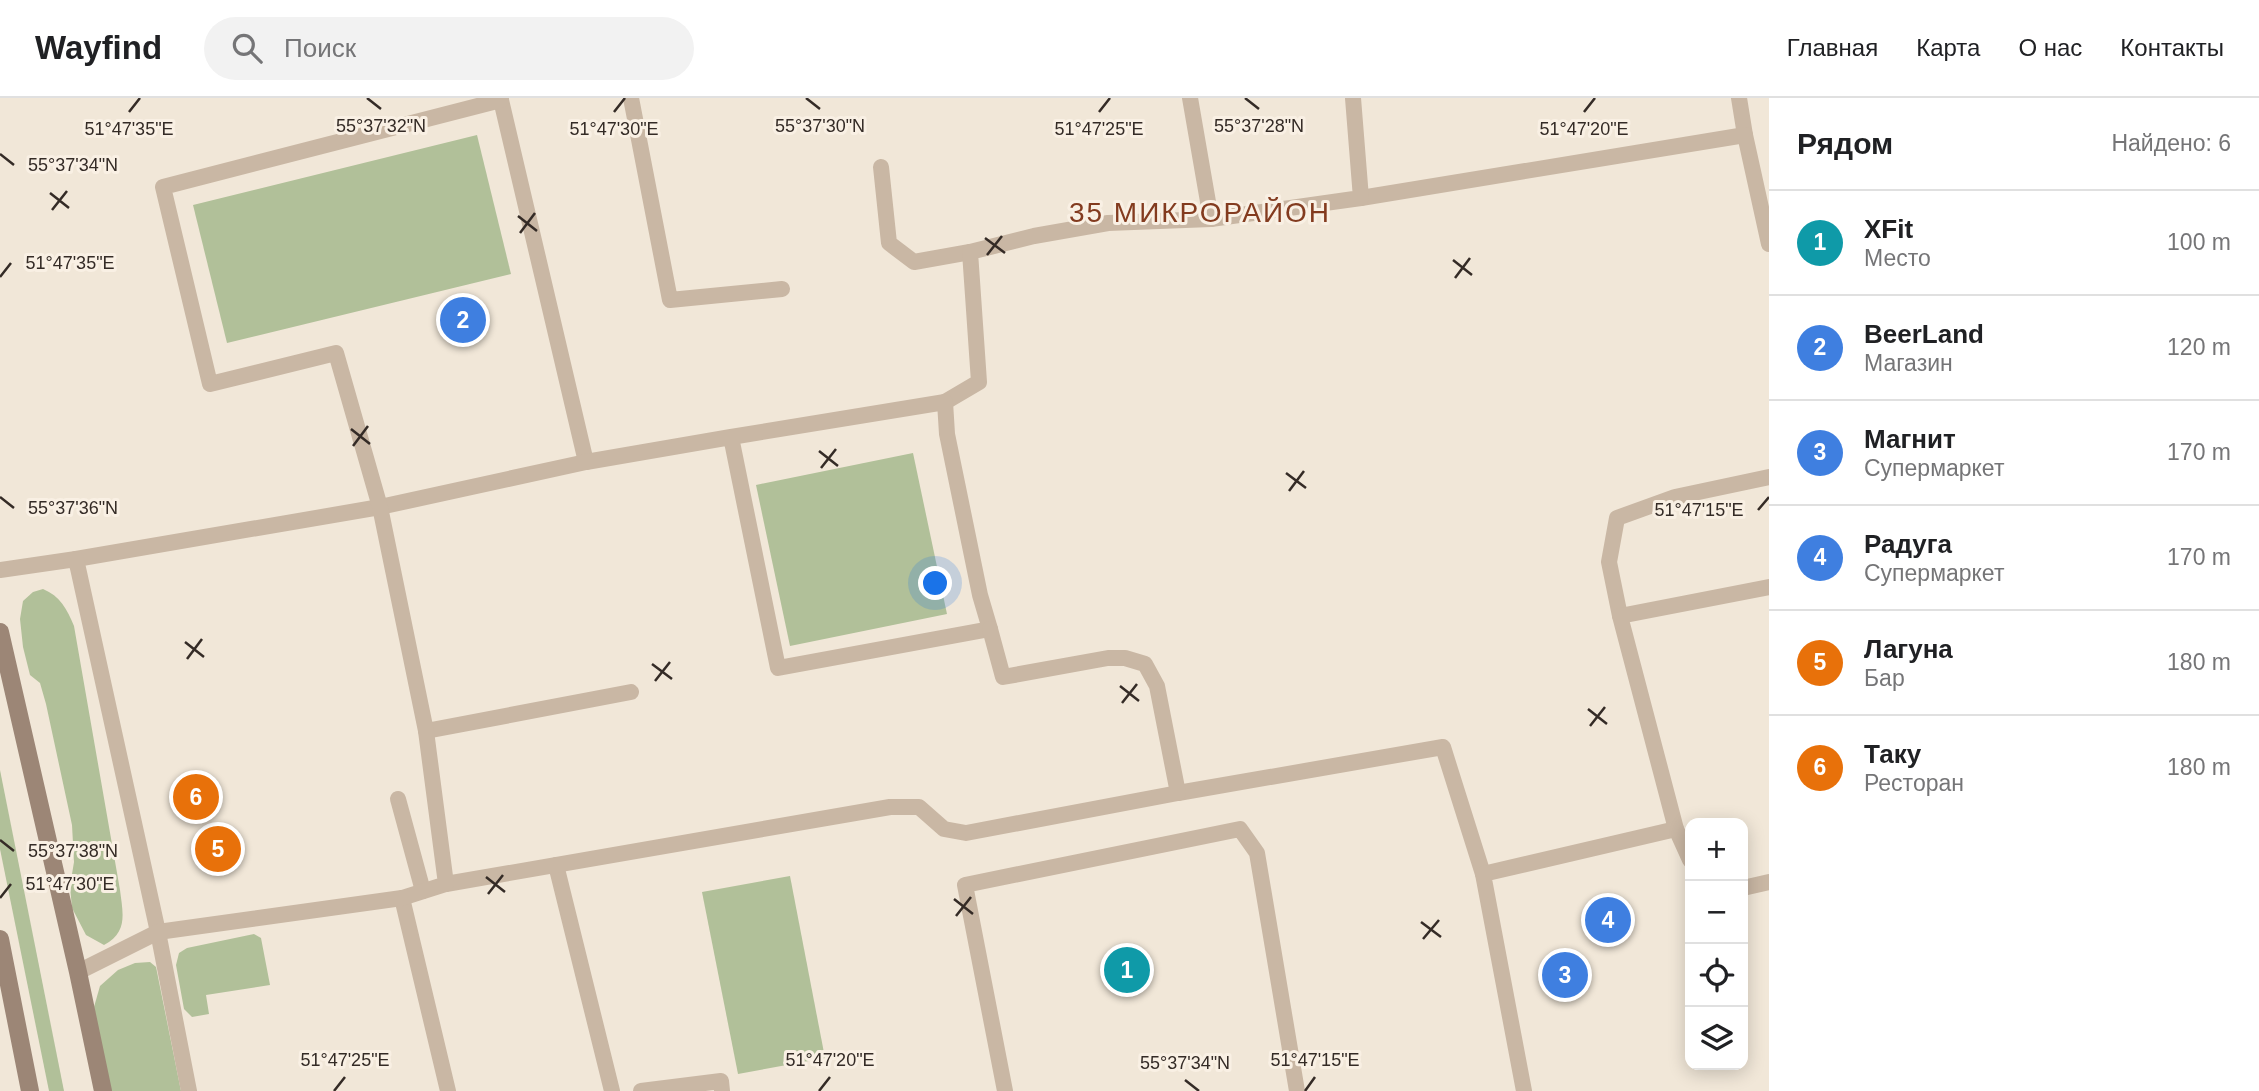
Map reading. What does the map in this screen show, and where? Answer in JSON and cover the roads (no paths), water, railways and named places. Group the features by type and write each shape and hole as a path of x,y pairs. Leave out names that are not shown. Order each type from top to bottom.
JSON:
{"main road":[{"path":"0,632 103,1091"},
{"path":"0,939 30,1091"}],"lane":[{"path":"631,98 670,300 782,289"},
{"path":"1190,98 1212,219"},
{"path":"1353,98 1361,198"},
{"path":"1739,98 1769,244"},
{"path":"446,884 426,731 380,507 336,353 210,384 163,187 501,99 586,462"},
{"path":"881,167 889,243 914,262 1108,223 1212,219 1361,198 1745,135"},
{"path":"0,570 380,507 586,462 945,402 979,382 970,252"},
{"path":"945,402 950,448 980,595 1003,677 1108,658 1125,658 1145,664 1157,687 1178,793"},
{"path":"731,437 778,668 990,629"},
{"path":"1685,849 1676,829 1620,615 1609,562 1616,518 1675,497 1769,477"},
{"path":"76,559 190,1091"},
{"path":"1620,615 1769,587"},
{"path":"426,731 631,692"},
{"path":"78,972 158,932 402,898 446,884 890,807 919,807 944,829 966,833 1443,747 1483,874 1524,1091"},
{"path":"398,799 423,891"},
{"path":"1005,1091 965,885 1240,829 1257,853 1297,1091"},
{"path":"1483,874 1676,829"},
{"path":"556,865 612,1091"},
{"path":"1748,887 1769,882"},
{"path":"402,898 449,1091"},
{"path":"641,1091 721,1081 722,1091"}],"place":[{"name":"BeerLand","path":"463,320"},
{"name":"Таку","path":"196,797"},
{"name":"Лагуна","path":"218,849"},
{"name":"Радуга","path":"1608,920"},
{"name":"XFit","path":"1127,970"},
{"name":"Магнит","path":"1565,975"}],"district":[{"name":"35 МИКРОРАЙОН","path":"1200,212"}]}
